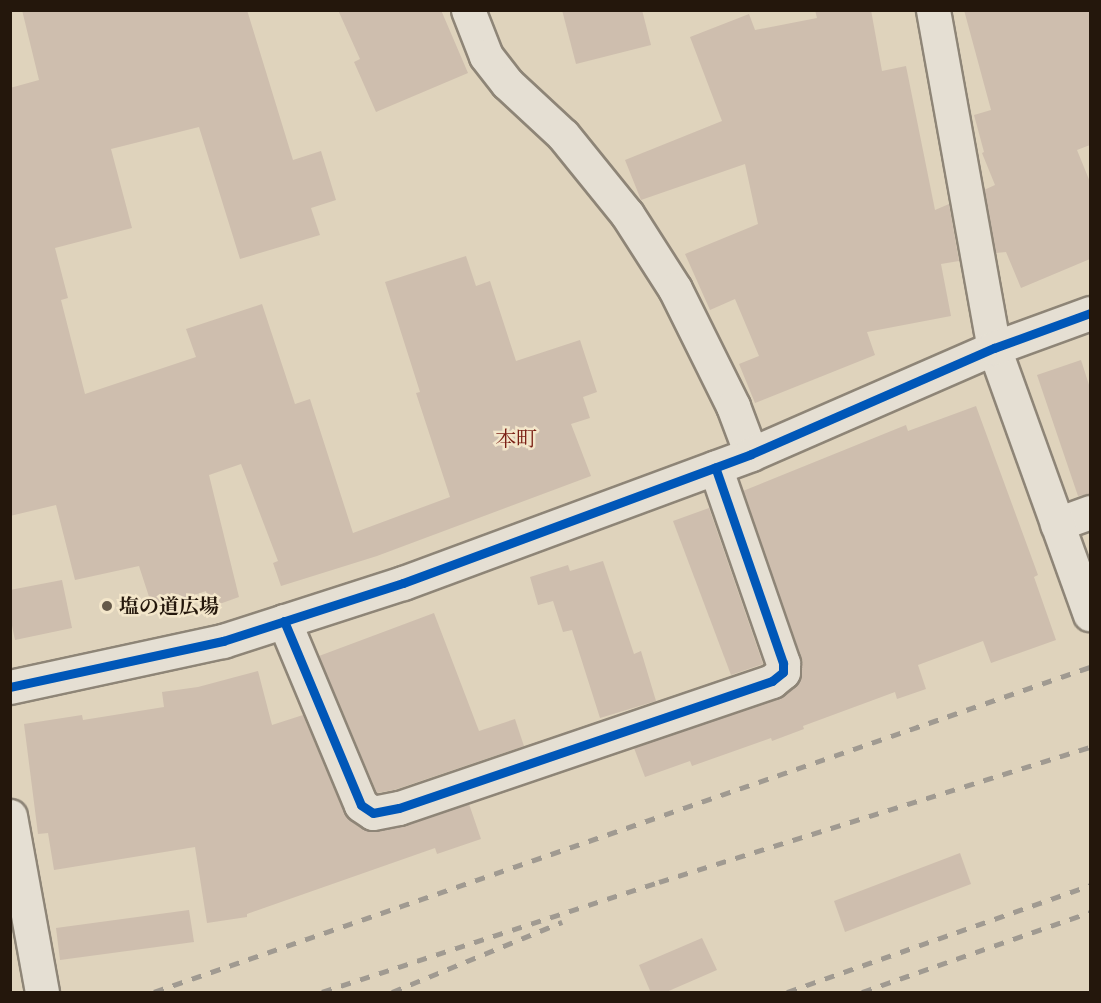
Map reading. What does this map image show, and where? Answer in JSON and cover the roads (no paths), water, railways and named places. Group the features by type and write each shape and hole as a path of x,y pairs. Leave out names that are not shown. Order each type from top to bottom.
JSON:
{"street":[{"path":"468,10 486,56 507,83 563,135 613,196 675,289 733,406 751,454"},
{"path":"933,10 994,348 1090,615"},
{"path":"10,687 223,641 403,583 751,454 994,348 1090,313"},
{"path":"284,621 361,805 373,813 399,808 772,681 783,672 783,663 715,467"},
{"path":"1057,524 1090,512"},
{"path":"10,816 42,993"}],"railway":[{"path":"154,992 1090,667"},
{"path":"322,992 659,882 1090,747"},
{"path":"787,992 1090,885"},
{"path":"862,992 1090,912"},
{"path":"392,992 562,922"}],"place":[{"name":"塩の道広場","path":"107,606"}],"district":[{"name":"本町","path":"516,439"}]}
